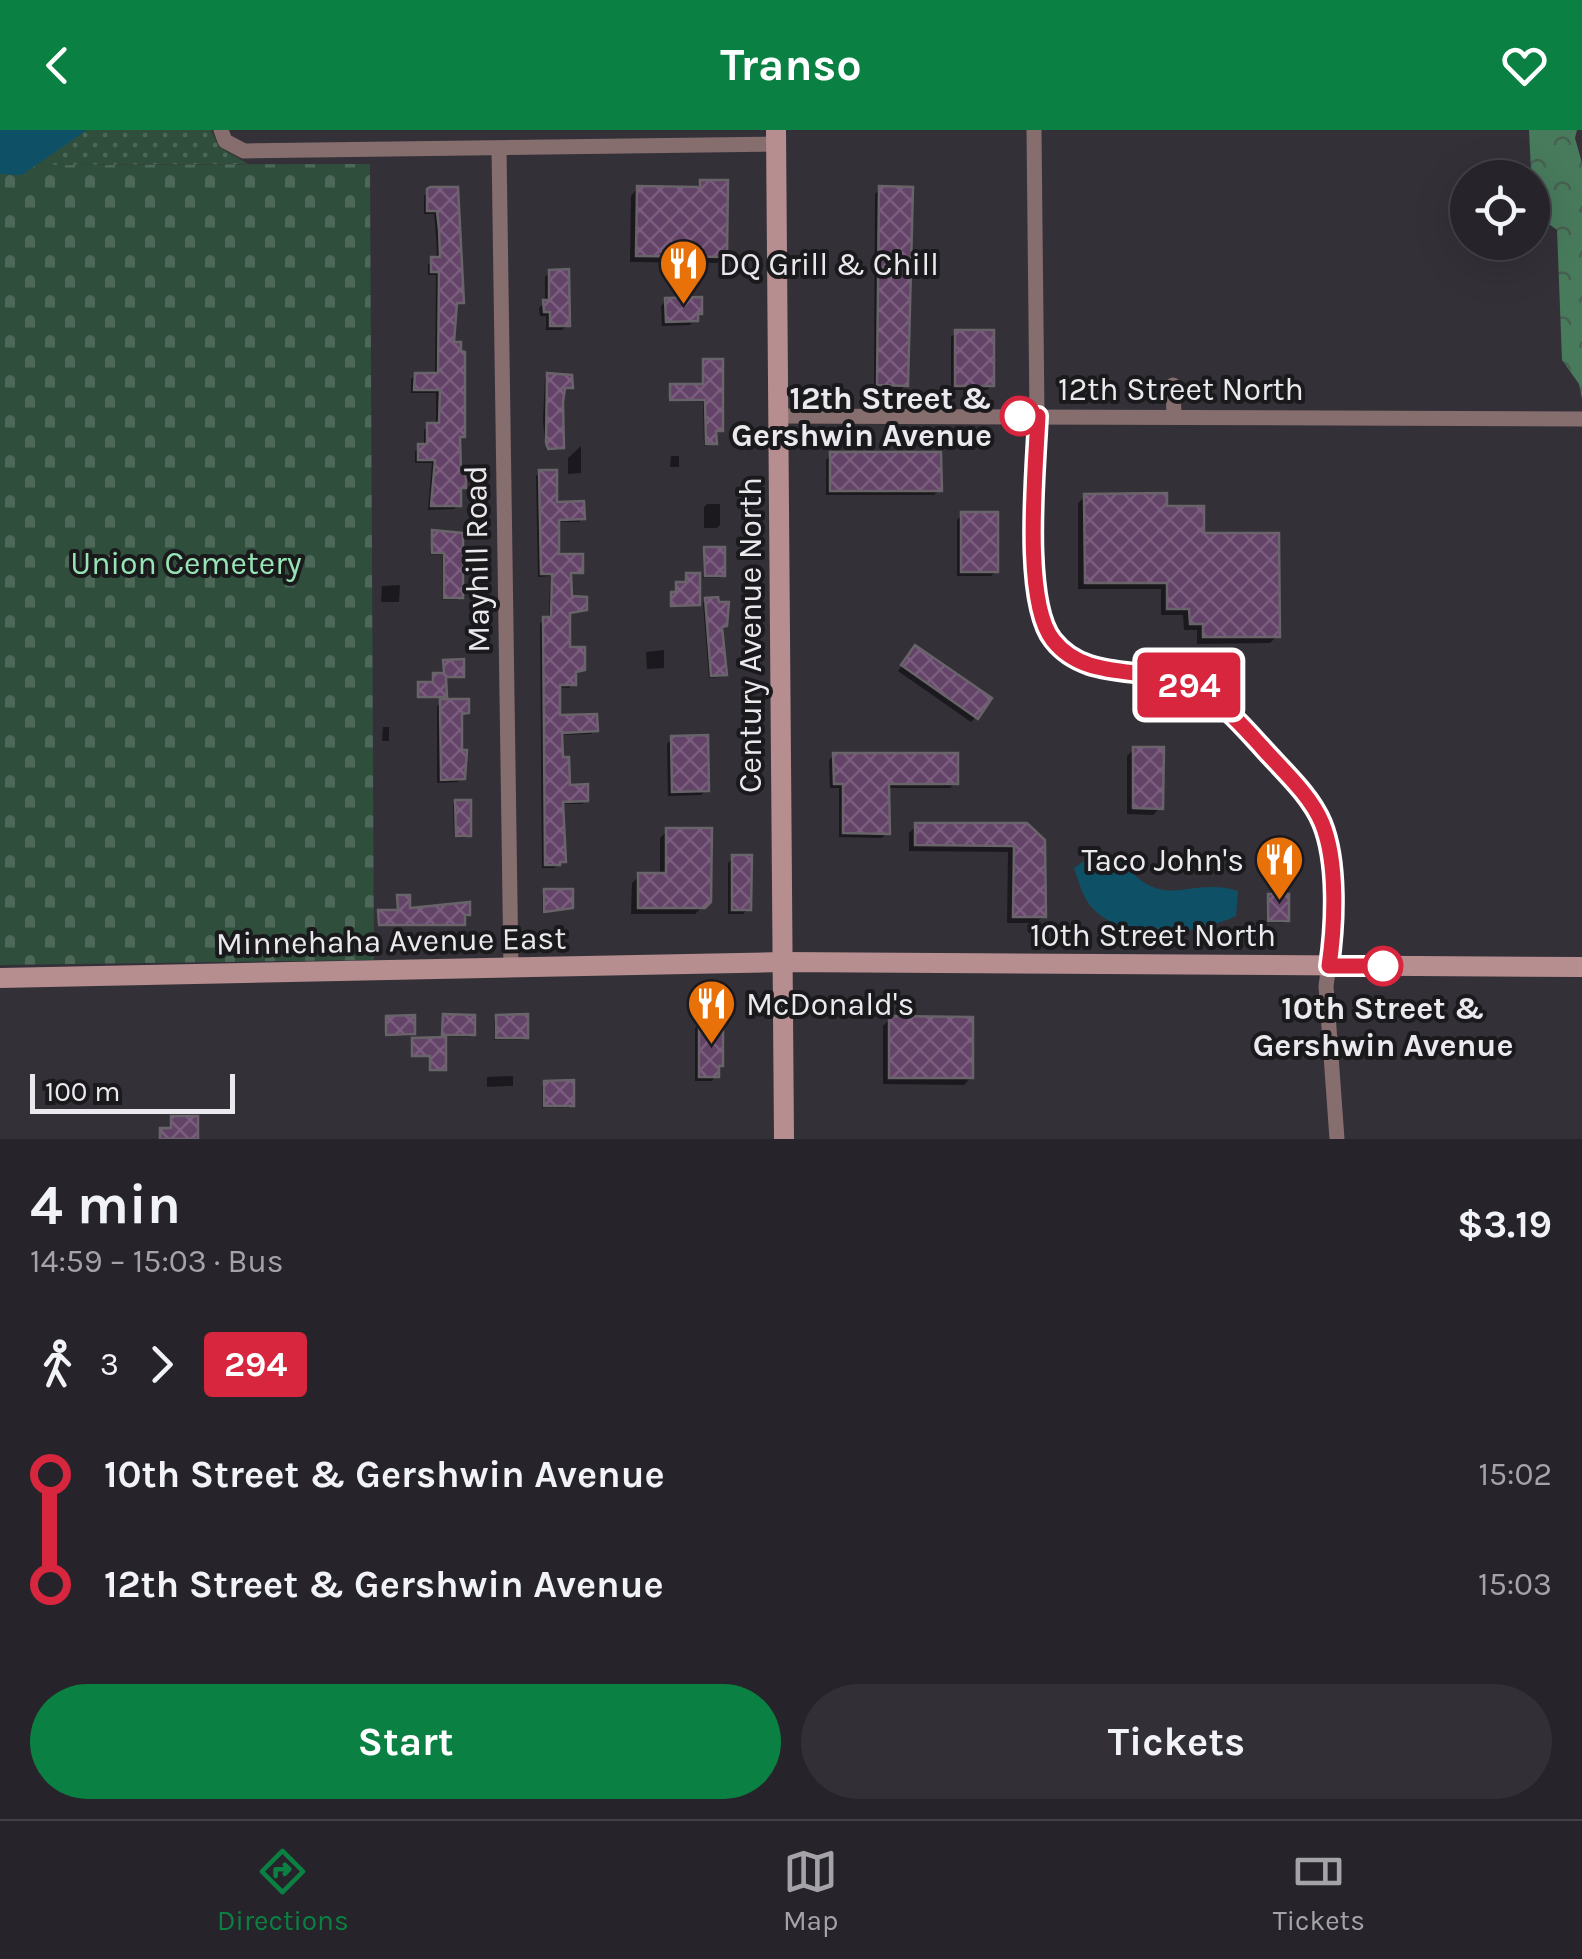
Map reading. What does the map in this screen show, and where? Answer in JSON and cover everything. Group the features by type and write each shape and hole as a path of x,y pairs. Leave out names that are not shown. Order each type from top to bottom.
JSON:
{"main road":[{"name":"Century Avenue North","path":"776,137 784,1139"},
{"name":"Minnehaha Avenue East","path":"0,978 783,962"},
{"name":"10th Street North","path":"783,962 1582,967"}],"street":[{"path":"221,130 225,141 244,151 499,148 776,137"},
{"path":"1034,130 1038,416 1034,556 1039,609 1050,638 1070,658 1094,667 1184,682 1224,705 1305,796 1322,823 1333,875 1326,986 1337,1139"},
{"name":"Mayhill Road","path":"499,148 511,969"},
{"path":"1174,386 1174,417"},
{"name":"12th Street North","path":"780,416 1582,420"}],"green space":[{"path":"0,130 211,130 219,147 248,164 0,165"},
{"path":"1529,130 1577,130 1575,138 1582,163 1582,399 1579,384 1562,360 1557,230 1550,225 1550,160 1530,160"},
{"name":"Union Cemetery","path":"370,164 374,960 0,965 0,165"}],"water":[{"path":"0,130 87,130 22,175 0,174"},
{"path":"1118,856 1148,885 1162,890 1220,887 1238,891 1236,916 1180,931 1139,931 1120,926 1089,904 1074,868 1090,857 1106,862"}],"building":[{"path":"700,180 728,180 727,257 636,256 637,186 700,187"},
{"path":"879,186 913,187 908,386 877,385"},
{"path":"430,187 458,187 464,303 457,303 454,342 461,342 461,351 465,352 465,437 460,437 461,473 466,473 466,488 461,488 461,506 431,506 435,460 418,460 418,444 427,444 427,423 439,423 440,390 414,390 415,373 438,373 439,272 431,272 431,257 440,257 439,229 437,211 427,211"},
{"path":"569,269 570,326 550,326 550,312 544,312 543,300 549,300 549,270"},
{"name":"DQ Grill & Chill","path":"702,297 698,321 666,322 665,298"},
{"path":"955,330 994,330 994,386 955,386"},
{"path":"703,359 723,359 723,431 716,431 717,444 706,444 705,400 670,400 670,384 703,384"},
{"path":"547,373 572,375 573,388 565,388 563,402 564,448 548,449 546,443"},
{"path":"830,452 941,452 942,491 830,491"},
{"path":"539,470 557,470 557,502 584,501 585,519 559,520 559,554 583,554 583,573 571,573 572,596 587,597 587,610 570,613 570,647 585,647 585,670 576,672 576,685 560,685 560,715 597,714 598,731 562,733 563,757 569,757 570,785 588,784 588,801 563,802 566,862 560,865 545,865 543,617 551,617 552,574 541,574"},
{"path":"1167,493 1167,506 1204,506 1204,533 1279,533 1280,637 1203,637 1203,624 1190,624 1189,609 1167,609 1167,583 1085,583 1084,494"},
{"path":"961,512 998,512 998,572 961,572"},
{"path":"432,530 463,533 463,598 444,598 444,553 432,553"},
{"path":"704,547 725,547 725,576 705,576"},
{"path":"686,573 700,573 700,605 671,606 671,592 676,592 676,582 686,582"},
{"path":"718,597 719,602 729,602 727,626 722,627 727,675 711,676 705,598"},
{"path":"915,645 992,698 978,719 901,665"},
{"path":"464,659 464,677 446,677 447,697 418,697 418,682 433,682 433,673 444,673 443,660"},
{"path":"440,699 469,699 469,713 462,714 462,750 467,750 465,779 441,780"},
{"path":"708,735 709,791 672,792 671,736"},
{"path":"1133,747 1164,747 1163,809 1133,808"},
{"path":"833,753 958,753 958,784 889,784 890,834 843,833 843,784 834,784"},
{"path":"455,800 471,800 471,836 456,836"},
{"path":"915,823 1027,823 1045,840 1046,917 1013,917 1014,846 915,845"},
{"path":"666,828 712,828 711,902 705,908 638,908 638,873 666,873"},
{"path":"732,855 752,855 751,910 732,910"},
{"path":"544,889 573,889 573,908 544,912"},
{"name":"Taco John's","path":"1268,894 1289,894 1289,921 1268,921"},
{"path":"397,895 410,895 410,908 470,902 470,915 465,915 465,925 379,925 378,910 398,910"},
{"path":"443,1014 475,1015 475,1035 442,1035"},
{"path":"528,1014 528,1038 496,1038 496,1015"},
{"path":"415,1015 415,1034 386,1035 386,1016"},
{"path":"889,1016 973,1017 973,1078 889,1078"},
{"name":"McDonald's","path":"699,1020 719,1020 719,1028 723,1028 723,1066 719,1066 719,1077 699,1077"},
{"path":"446,1037 446,1070 430,1070 430,1056 412,1056 412,1038"},
{"path":"574,1080 574,1106 544,1106 544,1081"},
{"path":"171,1116 198,1116 198,1139 160,1139 160,1128 171,1128"}],"bus line":[{"name":"294","path":"1020,416 1038,416 1034,556 1039,609 1050,638 1070,658 1094,667 1184,682 1224,705 1305,796 1322,823 1333,875 1329,966 1383,966"}],"place":[{"name":"DQ Grill & Chill","path":"684,306"},
{"name":"12th Street & Gershwin Avenue","path":"1020,416"},
{"name":"Taco John's","path":"1279,902"},
{"name":"10th Street & Gershwin Avenue","path":"1383,966"},
{"name":"McDonald's","path":"711,1046"}]}
